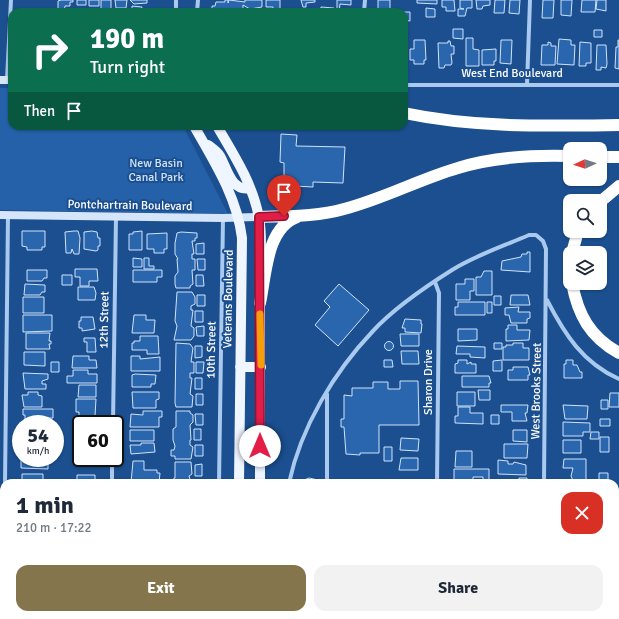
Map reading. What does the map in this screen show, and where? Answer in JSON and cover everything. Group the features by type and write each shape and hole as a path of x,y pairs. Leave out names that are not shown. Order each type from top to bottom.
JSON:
{"highway":[{"path":"408,114 445,121 507,126 619,125"},
{"path":"259,217 300,216 343,209 458,168 485,161 563,156"},
{"path":"607,157 619,158"},
{"path":"607,196 619,186"},
{"path":"260,303 274,241 282,226 288,220 300,216"},
{"path":"574,290 580,313 589,330 610,348 619,353"}],"main road":[{"name":"Veterans Boulevard","path":"196,130 219,170 239,218 242,238 239,479"},
{"path":"219,130 250,188 259,217 261,367 260,479"},
{"path":"203,141 219,154 230,178 236,185 245,189 250,188"},
{"name":"Pontchartrain Boulevard","path":"4,215 223,218 259,217"},
{"path":"240,367 261,367"}],"street":[{"path":"527,85 530,0"},
{"path":"6,80 8,48"},
{"name":"West End Boulevard","path":"408,85 619,85"},
{"path":"4,215 5,479"},
{"name":"12th Street","path":"113,415 116,217"},
{"name":"10th Street","path":"219,479 223,218"},
{"name":"West Brooks Street","path":"434,282 475,258 529,235 540,236 546,249 547,300 544,479"},
{"path":"290,479 303,439 327,392 356,350 374,330 403,305 434,282"},
{"name":"Sharon Drive","path":"434,282 439,293 437,479"},
{"path":"547,300 561,327 586,359 599,369 619,379"},
{"path":"327,392 327,479"},
{"path":"112,467 112,479"}],"green space":[{"name":"New Basin Canal Park","path":"0,88 8,88 8,130 185,130 228,214 0,210"}],"building":[{"path":"73,0 73,2 70,2 70,6 58,8 58,1"},
{"path":"77,0 86,0 86,5 77,5"},
{"path":"89,0 99,0 99,6 89,6"},
{"path":"101,0 111,0 111,8 101,8"},
{"path":"115,0 127,0 126,8 116,8"},
{"path":"130,0 147,0 147,3 134,4"},
{"path":"225,0 228,0 228,3 229,0 245,2 245,0 262,0 262,7 248,8 243,5 243,8 212,8 212,6 215,6 216,2 225,2"},
{"path":"266,0 280,0 280,8 266,7"},
{"path":"301,0 315,0 315,2 306,3 306,7 303,7"},
{"path":"337,0 351,0 351,5 340,4 340,8 337,8"},
{"path":"378,0 390,0 390,8 378,8"},
{"path":"417,0 437,0 437,4 417,3"},
{"path":"442,0 454,0 455,11 446,11 446,7 442,7"},
{"path":"460,0 472,0 472,8 467,8 465,16 458,16 458,9 464,9 460,8"},
{"path":"476,0 490,0 490,5 483,6 482,9 477,9"},
{"path":"495,0 505,0 504,13 494,13"},
{"path":"510,0 520,0 519,14 509,13"},
{"path":"543,0 554,0 553,18 542,18"},
{"path":"561,0 572,0 571,16 561,15"},
{"path":"582,0 596,0 595,12 581,12"},
{"path":"597,0 606,0 606,11 596,9"},
{"path":"132,6 142,7 142,8 132,8"},
{"path":"426,8 435,9 435,17 426,17"},
{"path":"408,12 410,12 410,21 408,21"},
{"path":"453,29 463,29 463,39 453,38"},
{"path":"594,30 602,30 602,37 594,37"},
{"path":"466,38 473,38 473,49 479,50 479,66 466,66"},
{"path":"559,39 571,40 571,45 575,45 574,65 557,64"},
{"path":"414,40 425,40 426,60 424,60 424,64 414,64 414,60 410,60 410,49 414,49"},
{"path":"501,40 512,40 511,64 500,63"},
{"path":"618,40 619,69 615,68 616,47 618,47"},
{"path":"448,41 450,41 451,46 454,46 454,54 451,54 452,63 451,65 445,65 444,68 439,68 438,43 448,43"},
{"path":"548,42 551,43 551,46 556,46 555,65 541,65 542,45 548,45"},
{"path":"580,42 591,43 591,63 586,63 586,66 579,66"},
{"path":"597,45 606,45 607,64 606,68 601,67 601,70 596,70"},
{"path":"496,49 496,61 494,61 494,65 482,65 482,50"},
{"path":"281,134 297,135 296,146 345,147 343,183 313,182 313,187 294,186 294,181 284,181 284,163 280,162"},
{"path":"22,231 45,231 45,247 42,247 42,250 27,250 27,247 22,246"},
{"path":"78,231 80,238 79,254 74,254 72,249 71,253 66,253 65,232"},
{"path":"142,231 142,250 129,250 129,234"},
{"path":"84,232 97,232 98,238 100,238 100,246 98,246 98,250 96,251 84,249"},
{"path":"167,233 167,249 164,249 164,253 154,253 154,249 147,249 147,234"},
{"path":"177,233 197,233 197,238 195,238 195,241 192,241 194,254 192,254 192,259 195,259 195,270 192,270 193,284 190,288 176,288 175,284 175,276 178,272 178,259 175,254 175,243"},
{"path":"204,243 204,254 196,254 196,244"},
{"path":"527,252 530,252 530,272 501,270 502,261 521,257 522,254 527,254"},
{"path":"133,258 142,259 142,267 133,267"},
{"path":"144,258 149,258 149,266 154,266 154,269 144,269"},
{"path":"197,259 205,259 205,270 198,270"},
{"path":"75,269 97,269 98,281 89,281 89,286 80,286 80,277 75,277"},
{"path":"27,270 47,270 47,278 44,278 42,281 27,281"},
{"path":"133,270 162,270 162,277 157,277 157,282 133,282"},
{"path":"484,271 492,271 492,295 476,295 476,277 481,277"},
{"path":"62,275 72,275 72,285 62,285"},
{"path":"196,275 203,275 204,286 196,286"},
{"path":"465,279 474,279 474,291 470,291 470,300 456,300 456,284 465,284"},
{"path":"25,284 45,285 45,292 42,292 40,295 24,295"},
{"path":"339,284 369,310 338,346 315,325 330,307 324,301"},
{"path":"78,287 94,287 96,293 95,300 78,300"},
{"path":"177,292 192,292 195,297 195,304 191,306 191,310 193,310 191,326 194,328 194,336 191,340 174,340 177,326 175,321"},
{"path":"197,295 205,295 205,306 197,306"},
{"path":"511,295 528,295 530,305 510,305"},
{"path":"494,296 501,296 501,305 494,305"},
{"path":"23,297 44,297 44,313 23,313"},
{"path":"458,302 485,302 485,315 455,315 455,307 458,307"},
{"path":"487,302 492,302 492,313 487,313"},
{"path":"519,307 518,312 530,312 530,318 527,319 527,323 511,323 509,315 505,315 505,308"},
{"path":"195,311 203,311 203,322 195,322"},
{"path":"23,315 52,315 52,331 23,332"},
{"path":"134,315 146,315 146,320 155,320 154,333 132,333"},
{"path":"81,317 93,317 95,329 82,331 82,328 79,328 79,321 81,321"},
{"path":"405,319 421,320 421,333 405,332 405,328 402,328"},
{"path":"508,325 517,325 517,330 530,330 529,340 506,341 506,329 508,329"},
{"path":"204,326 204,336 197,336 196,327"},
{"path":"458,329 477,329 477,340 458,341"},
{"path":"26,333 50,333 50,349 26,349"},
{"path":"400,334 419,334 419,346 401,346"},
{"path":"140,336 158,336 159,354 147,354 147,350 132,350 132,343 134,343 134,341 140,341"},
{"path":"84,338 95,338 96,352 87,352 87,342 84,342"},
{"path":"389,341 394,346 389,351 384,346"},
{"path":"176,343 190,344 193,348 191,362 194,362 194,373 190,373 190,378 192,378 190,394 193,396 192,407 176,407 175,403"},
{"path":"494,343 502,343 502,349 494,349"},
{"path":"513,343 523,343 523,348 529,348 529,360 503,360 503,347 506,347 506,345 513,345"},
{"path":"195,346 202,346 202,357 195,358"},
{"path":"457,346 485,347 485,358 470,357 470,354 456,354"},
{"path":"401,351 418,351 419,364 402,364"},
{"path":"24,352 45,352 45,366 24,365"},
{"path":"73,356 89,356 89,360 96,360 97,368 72,368"},
{"path":"131,356 140,356 140,359 160,357 160,371 131,371"},
{"path":"384,360 392,360 393,367 384,367"},
{"path":"458,360 467,360 467,364 471,362 471,364 476,364 476,373 455,373 455,364 458,363"},
{"path":"502,360 502,371 493,371 493,361"},
{"path":"566,360 573,360 573,365 577,365 580,372 582,372 582,378 564,378 564,364 566,364"},
{"path":"51,362 59,362 59,372 51,372"},
{"path":"196,362 204,362 203,373 196,373"},
{"path":"513,367 528,367 530,375 528,375 528,380 508,380 508,370 513,370"},
{"path":"73,370 88,370 88,374 97,374 97,383 67,383 67,376 73,376"},
{"path":"23,373 48,374 48,379 42,381 42,384 46,384 46,389 25,389"},
{"path":"132,375 156,375 155,384 151,384 151,387 132,387"},
{"path":"462,376 489,376 491,383 489,383 489,387 462,387"},
{"path":"195,378 202,378 202,389 195,389"},
{"path":"400,381 418,381 419,425 379,425 379,453 360,453 360,455 346,454 344,427 341,427 341,419 344,419 344,395 352,396 352,388 373,388 373,382 388,382 388,389 400,389"},
{"path":"79,385 96,385 96,397 78,397"},
{"path":"478,390 490,390 490,400 479,400"},
{"path":"28,392 38,392 38,395 42,396 42,407 24,407 22,395 28,395"},
{"path":"132,392 159,392 159,399 156,400 156,408 133,408"},
{"path":"457,392 475,392 475,406 457,406"},
{"path":"610,393 619,393 619,407 609,407"},
{"path":"196,394 203,394 203,405 196,405"},
{"path":"76,399 96,399 95,415 79,415 79,412 76,412"},
{"path":"601,400 608,400 608,409 601,409"},
{"path":"501,405 528,405 527,413 525,413 527,421 512,421 512,412 501,412"},
{"path":"563,405 588,406 587,419 565,419"},
{"path":"458,407 470,407 470,413 483,413 483,424 455,423 455,416 458,416"},
{"path":"23,409 53,409 53,415 23,415"},
{"path":"143,411 162,411 162,417 159,417 159,427 130,427 131,414 143,415"},
{"path":"176,411 190,411 193,415 193,422 190,425 190,445 193,447 191,459 175,459 175,456 171,456 171,450 174,450 175,446 173,440 173,429 176,427"},
{"path":"195,414 203,414 203,425 196,425"},
{"path":"491,415 499,415 499,424 491,424"},
{"path":"600,419 610,419 610,426 600,426"},
{"path":"563,422 590,423 590,432 583,432 583,436 563,436"},
{"path":"194,429 201,429 201,440 194,440"},
{"path":"130,430 154,430 154,441 130,441"},
{"path":"513,430 527,430 527,442 513,441"},
{"path":"591,432 599,432 599,439 590,439"},
{"path":"600,437 609,437 609,452 600,452"},
{"path":"401,438 419,439 418,451 400,450"},
{"path":"563,440 581,440 581,453 563,453"},
{"path":"141,443 154,443 155,452 131,454 130,445 141,445"},
{"path":"504,444 528,444 527,458 504,458"},
{"path":"195,445 203,445 203,456 195,456"},
{"path":"384,447 392,447 392,461 384,461"},
{"path":"456,451 472,451 472,467 455,467"},
{"path":"401,458 418,458 418,470 399,470"},
{"path":"564,459 586,459 586,479 572,479 571,476 573,468 563,468"},
{"path":"498,460 508,461 508,464 513,464 514,462 526,465 526,475 498,474"},
{"path":"133,461 144,461 144,470 157,470 157,473 160,473 159,479 131,479"},
{"path":"175,462 191,462 192,474 189,476 190,479 174,479"},
{"path":"202,464 202,476 195,476 195,465"},
{"path":"48,467 48,469 21,468"},
{"path":"454,469 489,469 489,479 483,479 483,477 473,477 473,479 454,479"},
{"path":"599,473 608,473 608,479 599,479"},
{"path":"22,474 43,474 43,479 22,479"},
{"path":"77,475 95,475 95,479 77,479"}],"slow traffic":[{"path":"260,314 261,365"}],"route":[{"path":"260,446 259,217 284,216"}]}
